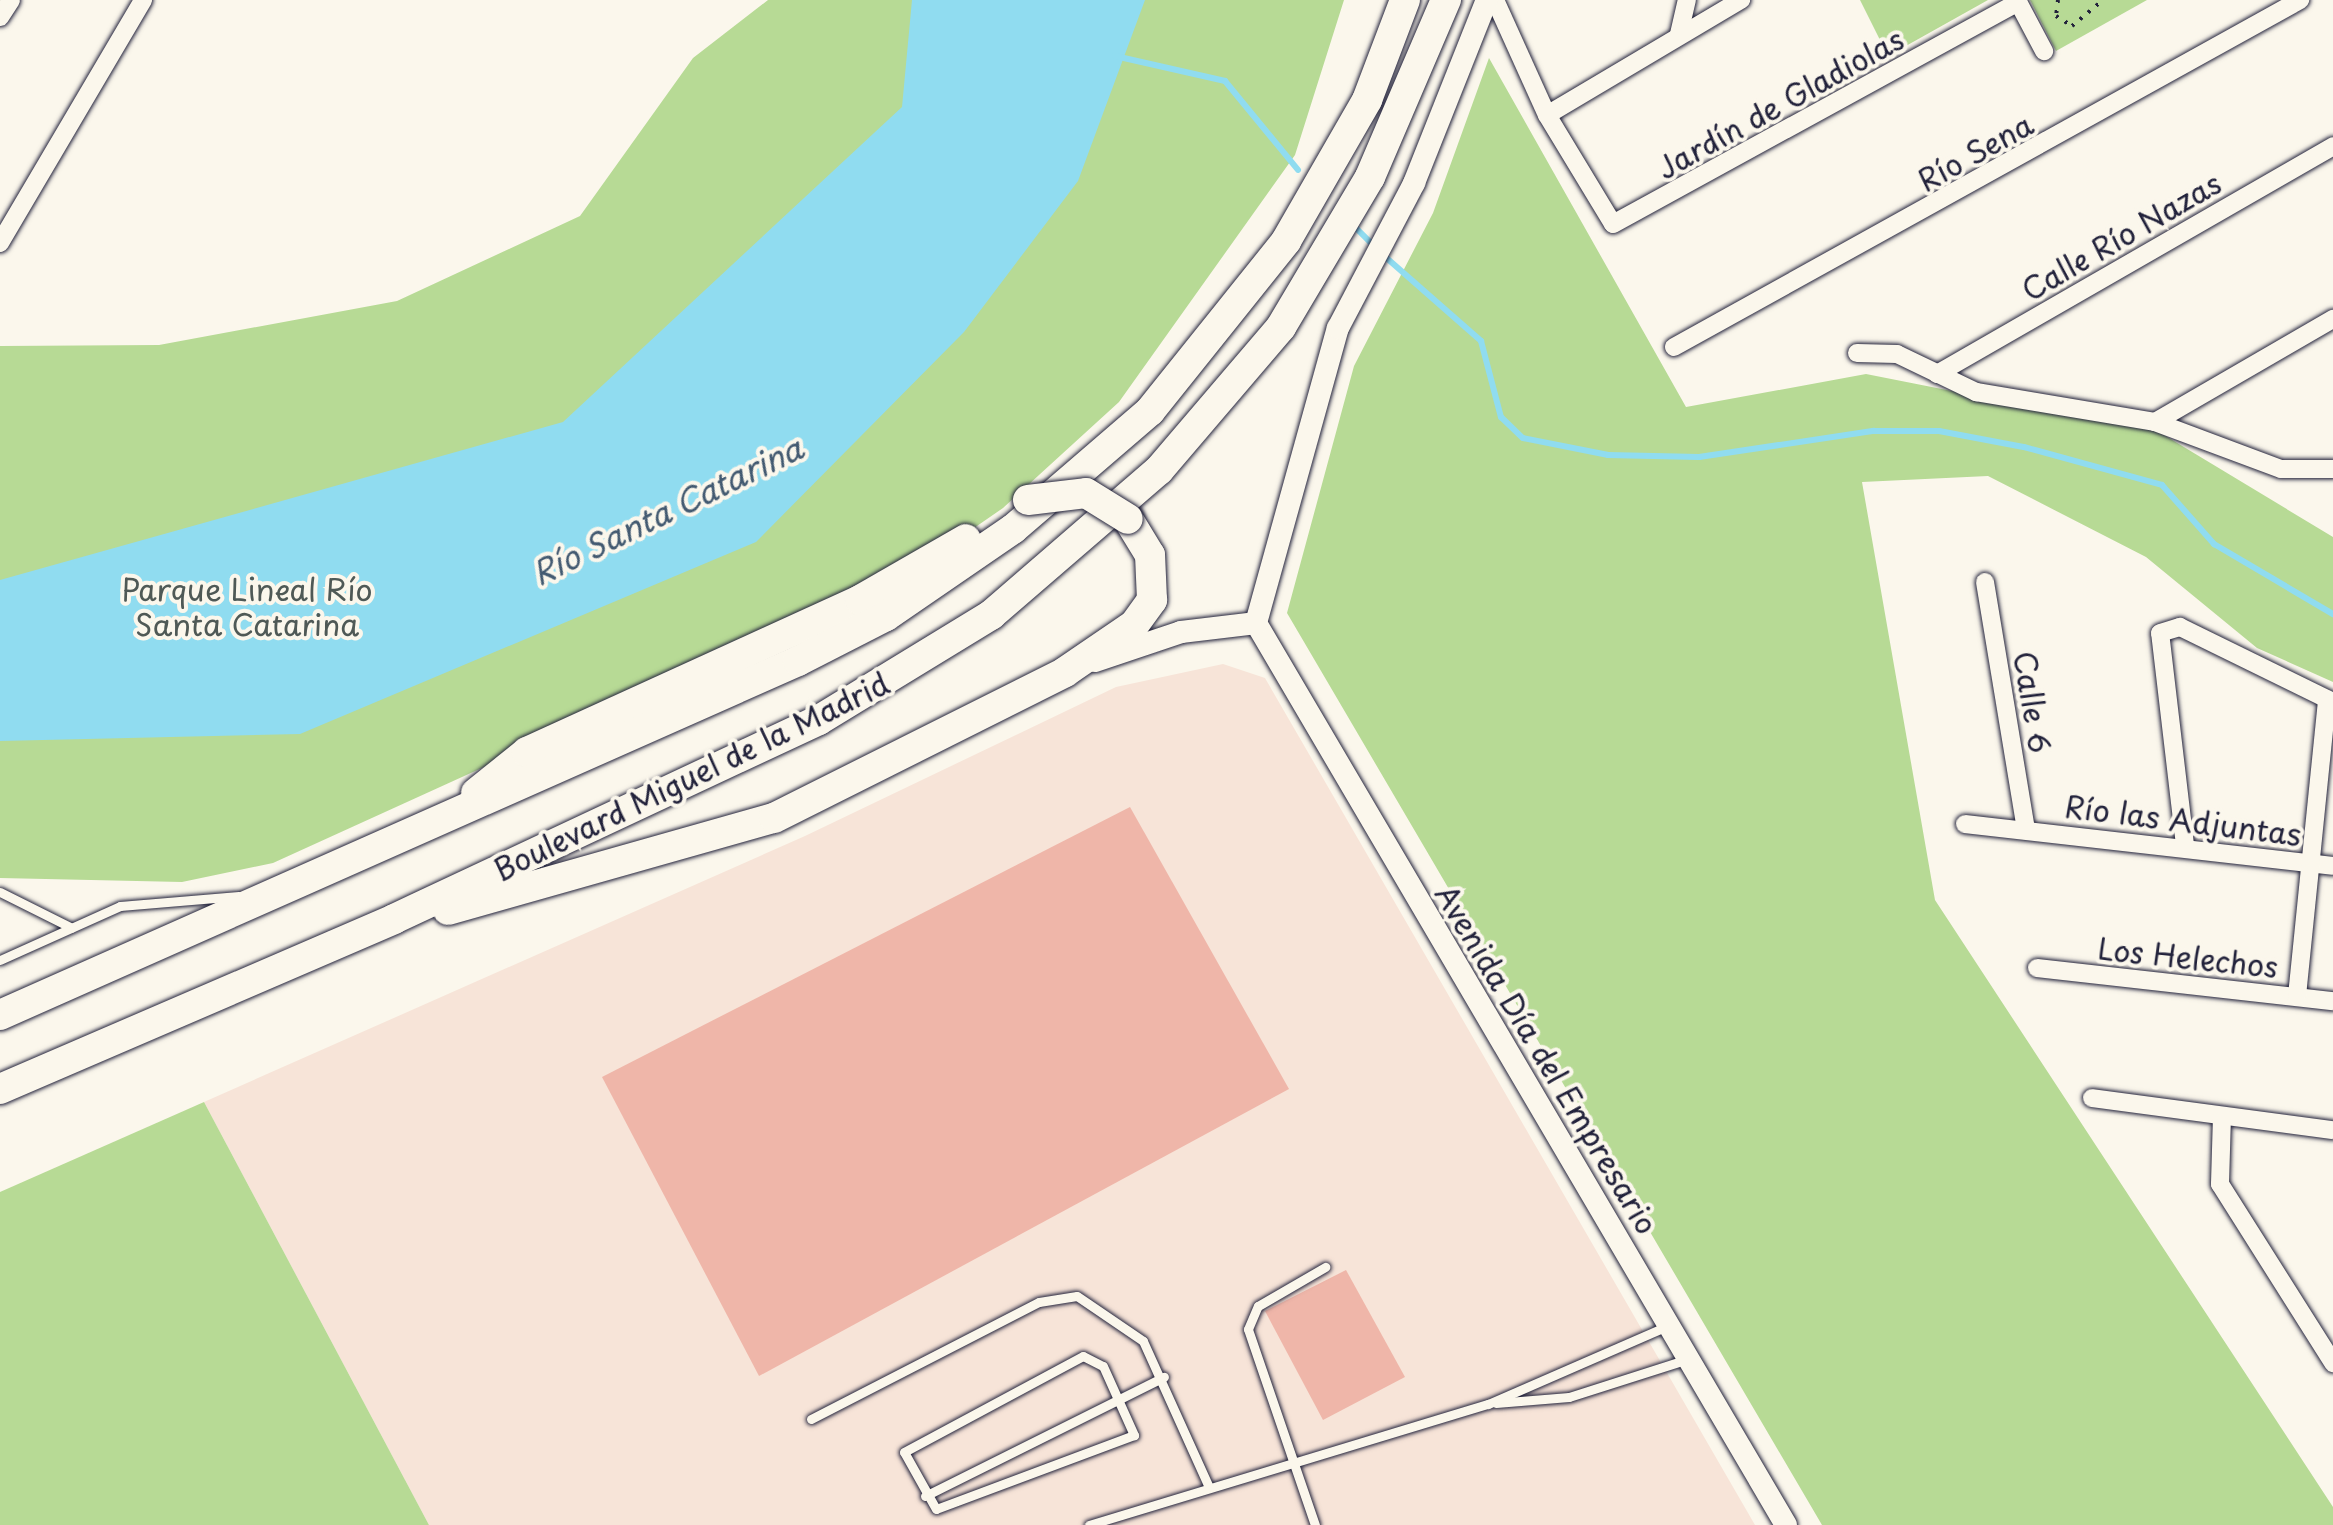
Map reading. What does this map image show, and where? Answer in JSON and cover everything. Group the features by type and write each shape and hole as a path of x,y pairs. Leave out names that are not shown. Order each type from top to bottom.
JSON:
{"highway":[{"name":"Boulevard Miguel de la Madrid","path":"0,1016 886,616 1091,467 1211,342 1286,241 1368,100 1404,0"},
{"name":"Boulevard Miguel de la Madrid","path":"0,1089 394,919 819,720 991,615 1099,527 1281,327 1370,176 1446,0"},
{"path":"394,919 774,818 1065,672 1134,625 1152,598 1148,548 1117,508 1068,490 1028,500 860,600 527,752 467,805"}],"street":[{"path":"0,17 11,0"},
{"path":"0,243 143,0"},
{"path":"1679,34 1687,0"},
{"path":"1494,2 1547,115 1740,0"},
{"name":"Río Sena","path":"1674,347 2300,0"},
{"path":"2018,1 2044,51"},
{"name":"Jardín de Gladiolas","path":"1547,115 1607,221 1621,222 2018,1"},
{"path":"1065,672 1181,632 1256,624 1338,328 1414,183 1494,2"},
{"name":"Calle Río Nazas","path":"1937,374 2333,146"},
{"path":"2155,422 2333,320"},
{"path":"1857,352 1896,354 1954,384 2155,422 2281,469 2333,469"},
{"name":"Calle 6","path":"1985,582 2026,830"},
{"name":"Avenida Día del Empresario","path":"1256,624 1786,1525"},
{"path":"2185,845 2156,660 2160,633 2180,627 2330,701 2323,865 2297,996"},
{"name":"Río las Adjuntas","path":"1965,824 2185,845 2323,865"},
{"name":"Los Helechos","path":"2037,968 2333,1001"},
{"path":"2092,1098 2333,1130"},
{"path":"2222,1116 2220,1184 2333,1363"}],"lane":[{"path":"0,892 72,928"},
{"path":"0,960 120,906 272,893"},
{"path":"1314,1525 1249,1316 1325,1267"},
{"path":"811,1419 1039,1302 1077,1296 1125,1320 1164,1377 1209,1488"},
{"path":"1089,1525 1488,1404 1670,1325"},
{"path":"1094,1357 1135,1428 1127,1440 942,1510 925,1496 904,1460 909,1447 1067,1363 1094,1357"},
{"path":"1488,1404 1569,1397 1691,1358"},
{"path":"925,1496 1164,1377"}],"path":[{"path":"2058,0 2056,16 2072,26 2103,0"}],"shaded area":[{"path":"1223,664 1265,678 1755,1525 429,1525 204,1102 805,836 1116,687"}],"green space":[{"name":"Parque Lineal Río Santa Catarina","path":"768,0 1344,0 1295,155 1119,402 1003,508 906,575 273,863 182,882 0,878 0,346 159,345 397,301 580,216 693,58"},
{"path":"1860,0 1988,0 1888,56"},
{"path":"2030,0 2147,0 2056,51"},
{"path":"1489,58 1686,407 1866,374 2159,432 2333,537 2333,682 2257,648 2146,557 1988,476 1862,482 1935,900 2333,1507 2333,1525 1822,1525 1287,613 1354,366 1433,213"},
{"path":"204,1102 429,1525 0,1525 0,1192"}],"water":[{"name":"Río Santa Catarina","path":"912,0 1145,0 1078,181 964,332 756,542 300,734 0,741 0,580 563,422 902,107"}],"building":[{"path":"1130,807 1289,1089 759,1376 602,1077"},
{"path":"1346,1270 1405,1377 1323,1420 1265,1311"}],"waterway":[{"path":"1115,56 1225,81 1298,170"},
{"path":"1354,226 1373,245"},
{"path":"1382,254 1481,341 1501,417 1523,438 1608,455 1699,457 1874,431 1939,431 2024,447 2162,485 2214,544 2333,614"}]}
